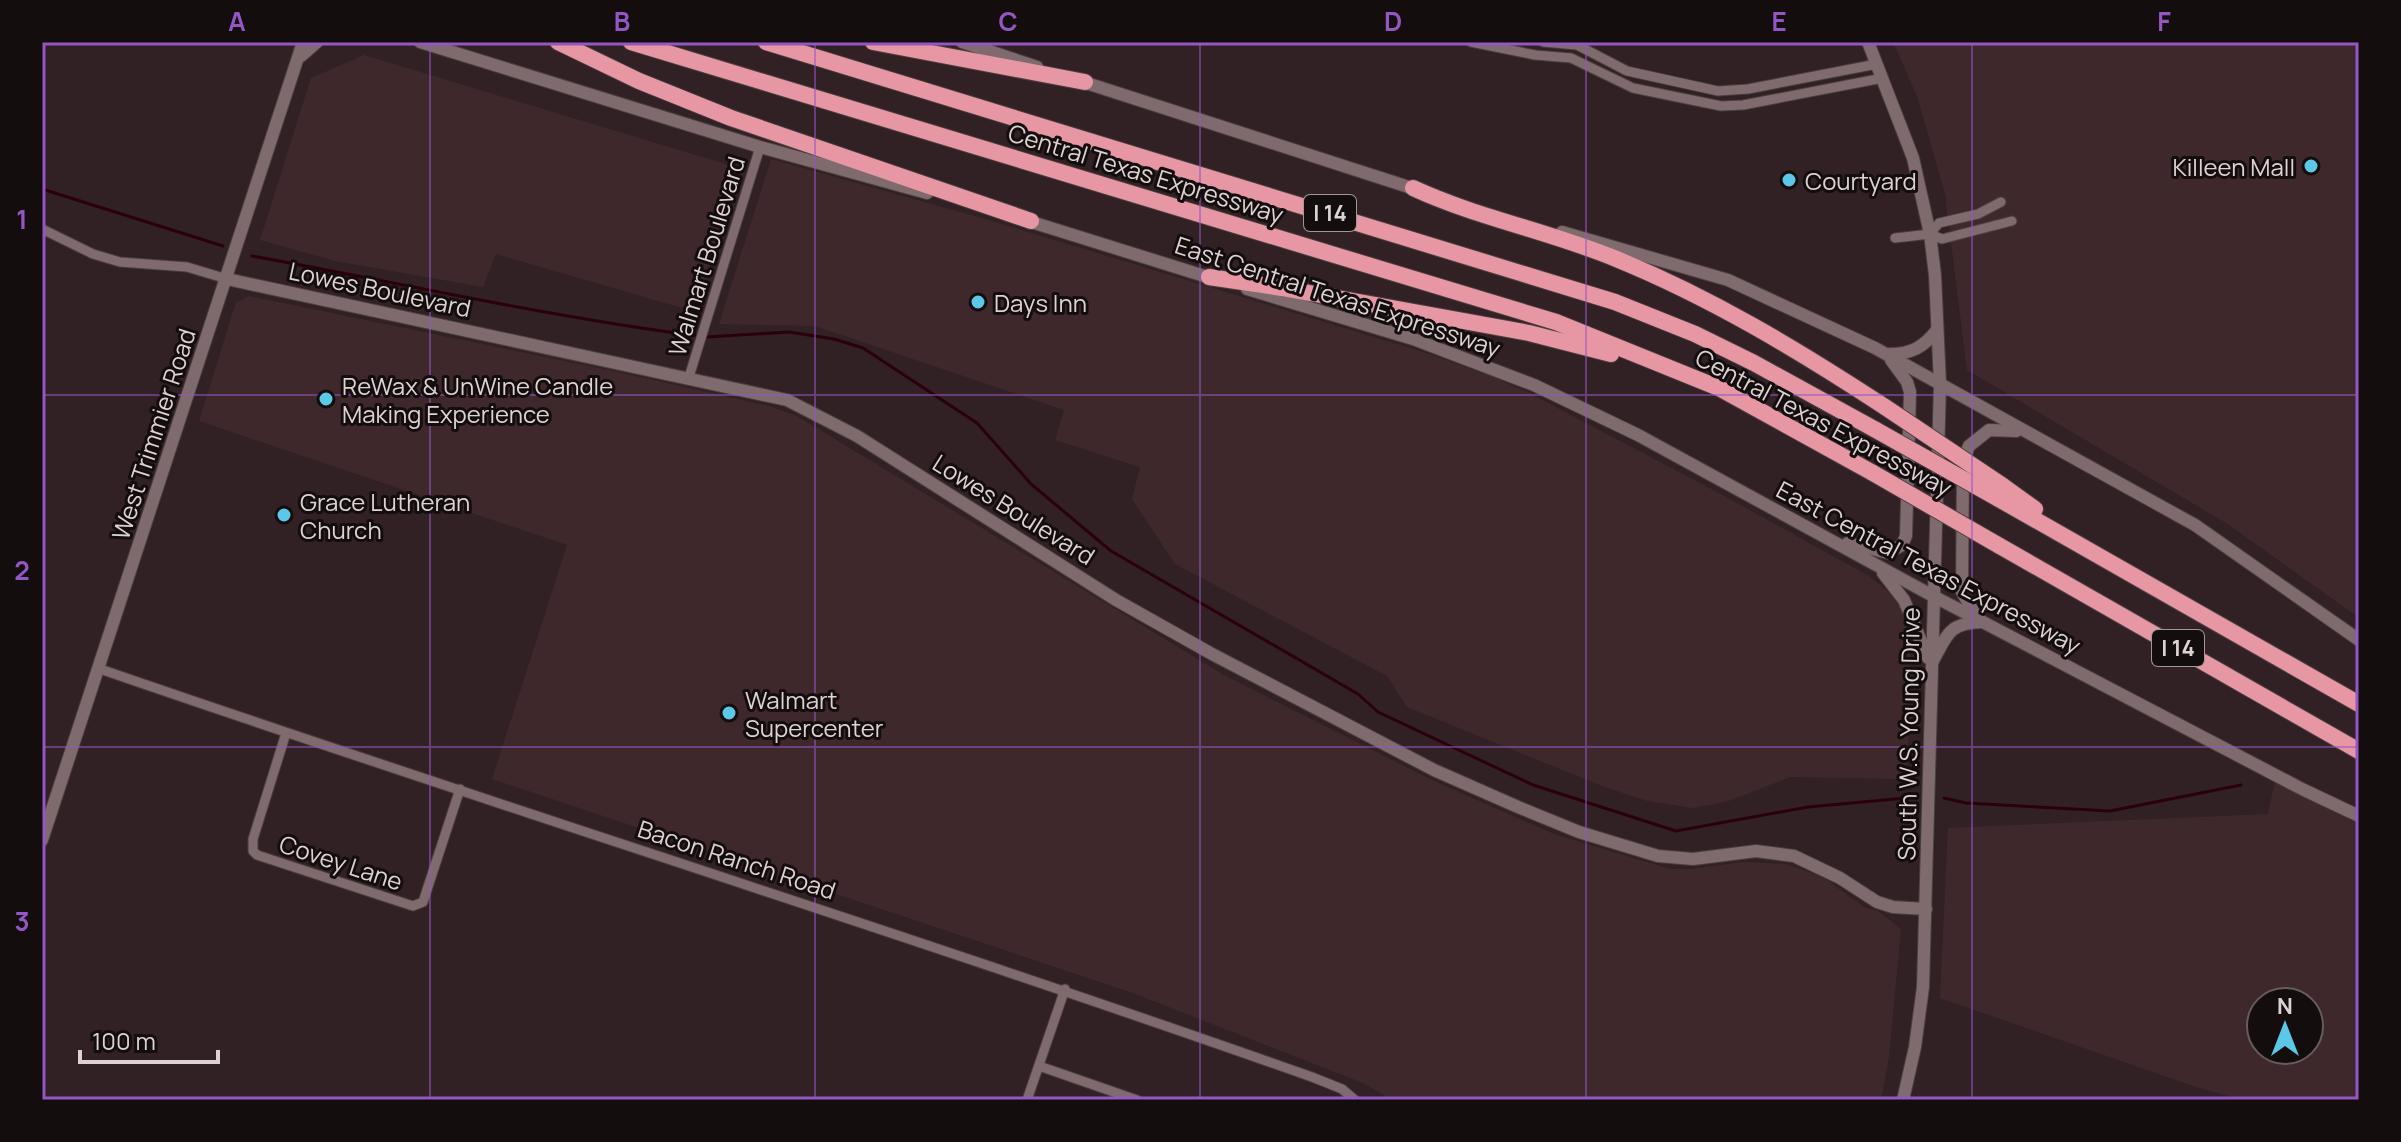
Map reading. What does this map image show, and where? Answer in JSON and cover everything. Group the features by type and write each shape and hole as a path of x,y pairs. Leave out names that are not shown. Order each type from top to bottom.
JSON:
{"highway":[{"path":"558,42 639,81 745,123 1031,221"},
{"name":"Central Texas Expressway","path":"631,42 1556,322 1719,388 2359,751"},
{"name":"Central Texas Expressway","path":"766,42 1615,302 1695,334 2000,492 2108,561 2359,704"},
{"path":"873,42 1085,82"},
{"path":"1413,188 1448,204 1613,258 1736,314 1885,407 2000,492"},
{"path":"1209,277 1529,333 1592,348 1719,388"}],"main road":[{"path":"291,42 298,58 317,42"},
{"name":"West Trimmier Road","path":"42,840 303,42"},
{"name":"East Central Texas Expressway","path":"420,42 760,147 1031,221 1413,339 1534,385 1638,435 1933,596 2359,816"},
{"path":"963,42 1413,188 1728,280 1886,354 2195,525 2359,640"},
{"name":"South W.S. Young Drive","path":"1868,42 1913,158 1930,234 1940,384 1923,987 1915,1047 1903,1100"},
{"name":"Lowes Boulevard","path":"227,279 759,392 808,409 857,436 1150,619 1434,770 1579,832 1658,856 1693,859 1756,851 1794,856 1840,878 1877,902 1893,907 1926,909"},
{"path":"1886,354 1915,351 1937,330"},
{"path":"1822,535 1888,553 1902,545 1906,536 1910,392 1898,368 1886,354"},
{"path":"1982,621 1970,609 1962,592 1963,461 1969,446 1989,430 2023,432"},
{"path":"1872,563 1904,600 1931,665"},
{"path":"1931,665 1953,628 1982,621"}],"street":[{"path":"1471,42 1542,56 1571,58 1615,81 1649,92 1721,106 1743,105 1883,78"},
{"path":"1542,56 1543,42 1577,45 1627,71 1700,89 1732,91 1877,64"},
{"path":"1822,75 1825,89"},
{"path":"1649,77 1649,92"},
{"path":"1698,102 1700,89"},
{"name":"Walmart Boulevard","path":"689,377 760,147"},
{"path":"1930,234 1939,223 1978,214 2001,202"},
{"path":"1895,238 1930,234 1942,239 2012,221"},
{"name":"Lowes Boulevard","path":"42,229 93,254 120,262 187,267 227,279"},
{"name":"Bacon Ranch Road","path":"100,669 1065,989 1312,1077 1342,1089 1355,1100"},
{"name":"Covey Lane","path":"286,733 253,839 253,851 257,855 413,906 423,902 460,789"},
{"path":"1027,1100 1065,989"},
{"path":"1039,1066 1137,1100"}],"shaded area":[{"path":"1893,42 2359,42 2359,618 2226,523 1967,370 1945,194 1917,96"},
{"path":"364,55 739,168 696,312 496,254 483,287 335,261 260,240 311,78"},
{"path":"771,159 992,221 1420,351 1529,393 1717,492 1869,576 1894,596 1908,622 1911,639 1907,779 1790,777 1726,802 1692,808 1647,801 1602,786 1407,707 1387,676 1175,564 1132,499 1140,467 1055,440 1064,410 815,326 719,324"},
{"path":"249,296 613,371 769,406 797,416 1224,675 1434,781 1554,834 1670,869 1743,862 1785,864 1821,876 1901,929 1889,1056 1881,1100 1393,1100 1363,1083 1133,993 492,779 567,545 199,421 236,302"},
{"path":"2276,775 2359,825 2359,1100 2243,1100 2196,1087 1940,998 1948,828 2268,814"}],"waterway":[{"path":"42,189 223,246"},
{"path":"252,256 531,309 698,336"},
{"path":"706,337 789,332 834,339 863,348 977,423 1031,484 1111,551 1358,694 1378,712 1533,785 1676,831 1808,807 1906,798"},
{"path":"1944,798 1966,803 2110,811 2241,785"}],"place":[{"name":"Killeen Mall","path":"2311,166"},
{"name":"Courtyard","path":"1789,180"},
{"name":"Days Inn","path":"978,302"},
{"name":"ReWax & UnWine Candle Making Experience","path":"326,399"},
{"name":"Grace Lutheran Church","path":"284,515"},
{"name":"Walmart Supercenter","path":"729,713"}]}
